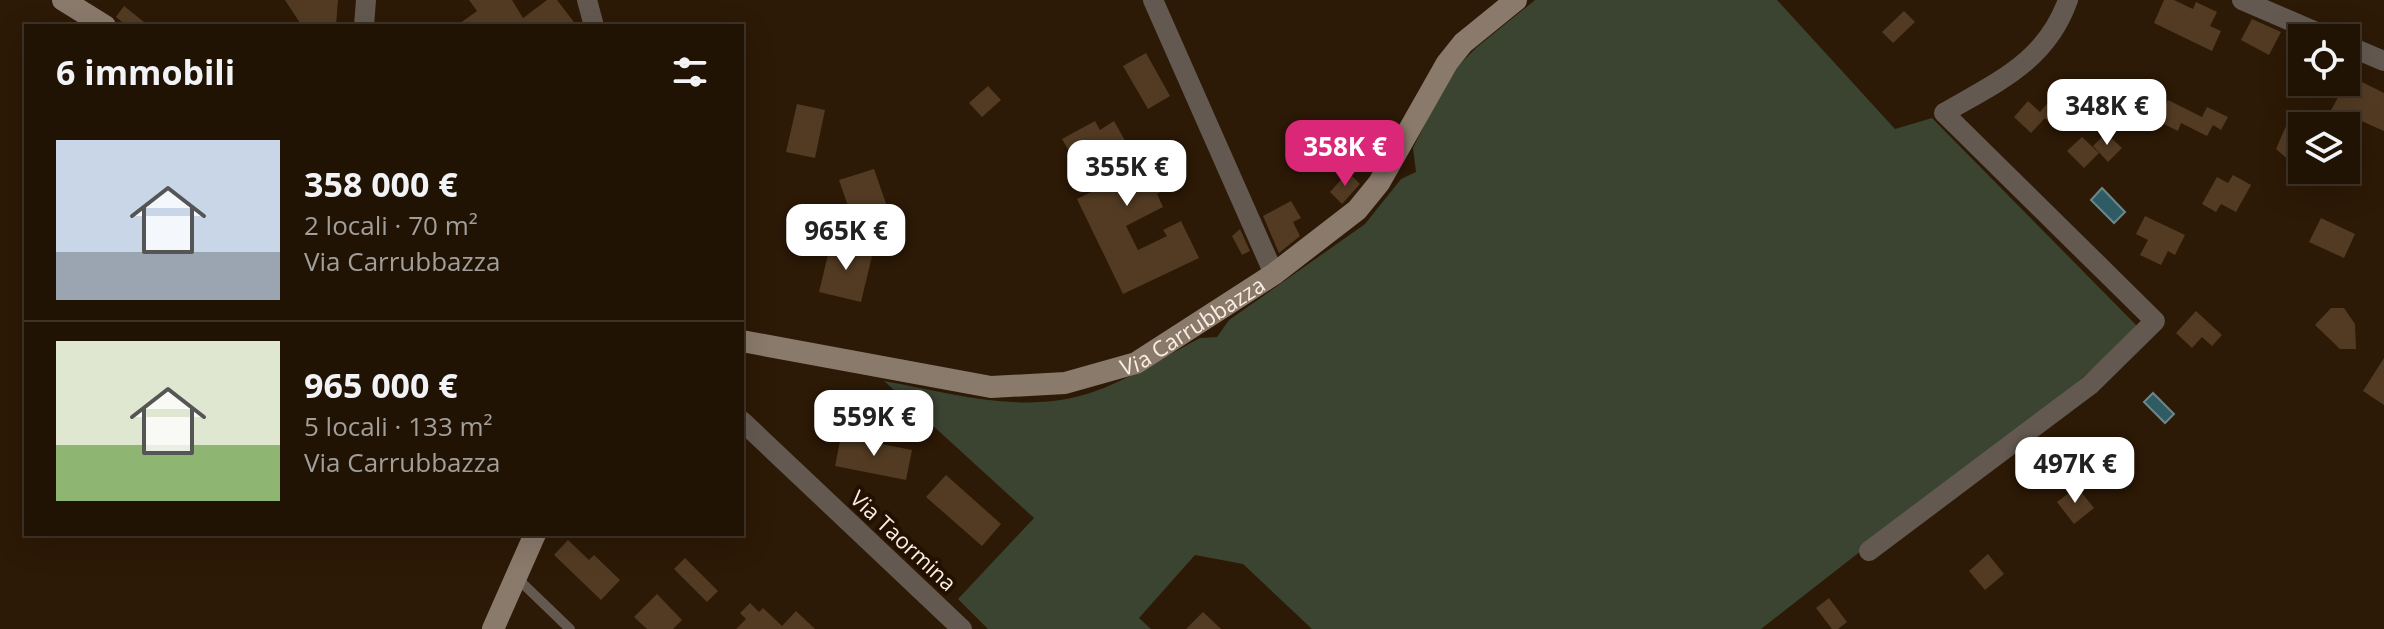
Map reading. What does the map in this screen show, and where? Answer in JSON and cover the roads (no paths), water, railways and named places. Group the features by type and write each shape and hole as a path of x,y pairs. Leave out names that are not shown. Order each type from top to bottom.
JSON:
{"main road":[{"path":"63,0 102,24"},
{"name":"Via Carrubbazza","path":"744,341 991,387 1065,383 1136,363 1274,274 1357,210 1395,155 1447,63 1463,43 1516,0"},
{"path":"493,629 518,579 534,536"}],"street":[{"path":"364,24 366,0"},
{"path":"587,0 593,24"},
{"path":"1153,0 1274,274"},
{"path":"1869,551 2090,385 2155,321 1944,113 2029,60 2058,29 2068,0"},
{"path":"2242,0 2298,24"},
{"path":"2360,51 2384,61"},
{"name":"Via Taormina","path":"744,423 962,629"}],"lane":[{"path":"518,579 570,629"}],"water":[{"path":"2102,188 2125,212 2114,223 2091,200"},
{"path":"2153,393 2174,414 2165,423 2144,402"}]}
